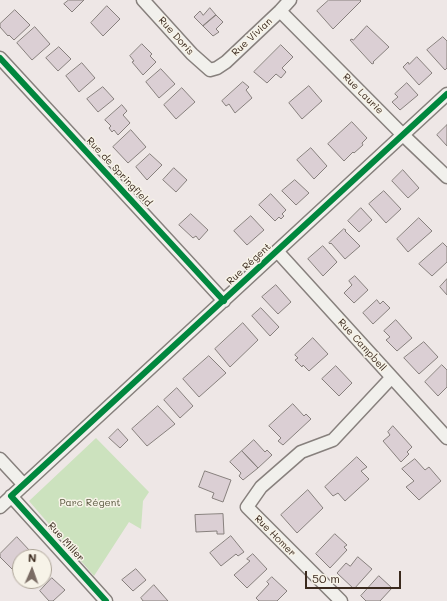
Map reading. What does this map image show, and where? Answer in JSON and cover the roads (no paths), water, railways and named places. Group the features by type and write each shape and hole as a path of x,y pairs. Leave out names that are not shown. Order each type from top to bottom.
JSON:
{"street":[{"name":"Rue Doris","path":"143,0 192,54 210,70"},
{"name":"Rue Vivian","path":"210,70 217,68 226,62 290,0"},
{"name":"Rue Laurie","path":"280,11 403,135 447,176"},
{"name":"Rue de Springfield","path":"0,58 224,301"},
{"name":"Rue Régent","path":"0,507 447,94"},
{"name":"Rue Campbell","path":"277,252 447,438"},
{"name":"Rue Homer","path":"341,601 247,507 261,487 301,452 332,440 391,378"},
{"path":"0,459 24,485"},
{"name":"Rue Miller","path":"11,496 106,601"}],"park label":[{"name":"Parc Régent","path":"90,503"}]}
